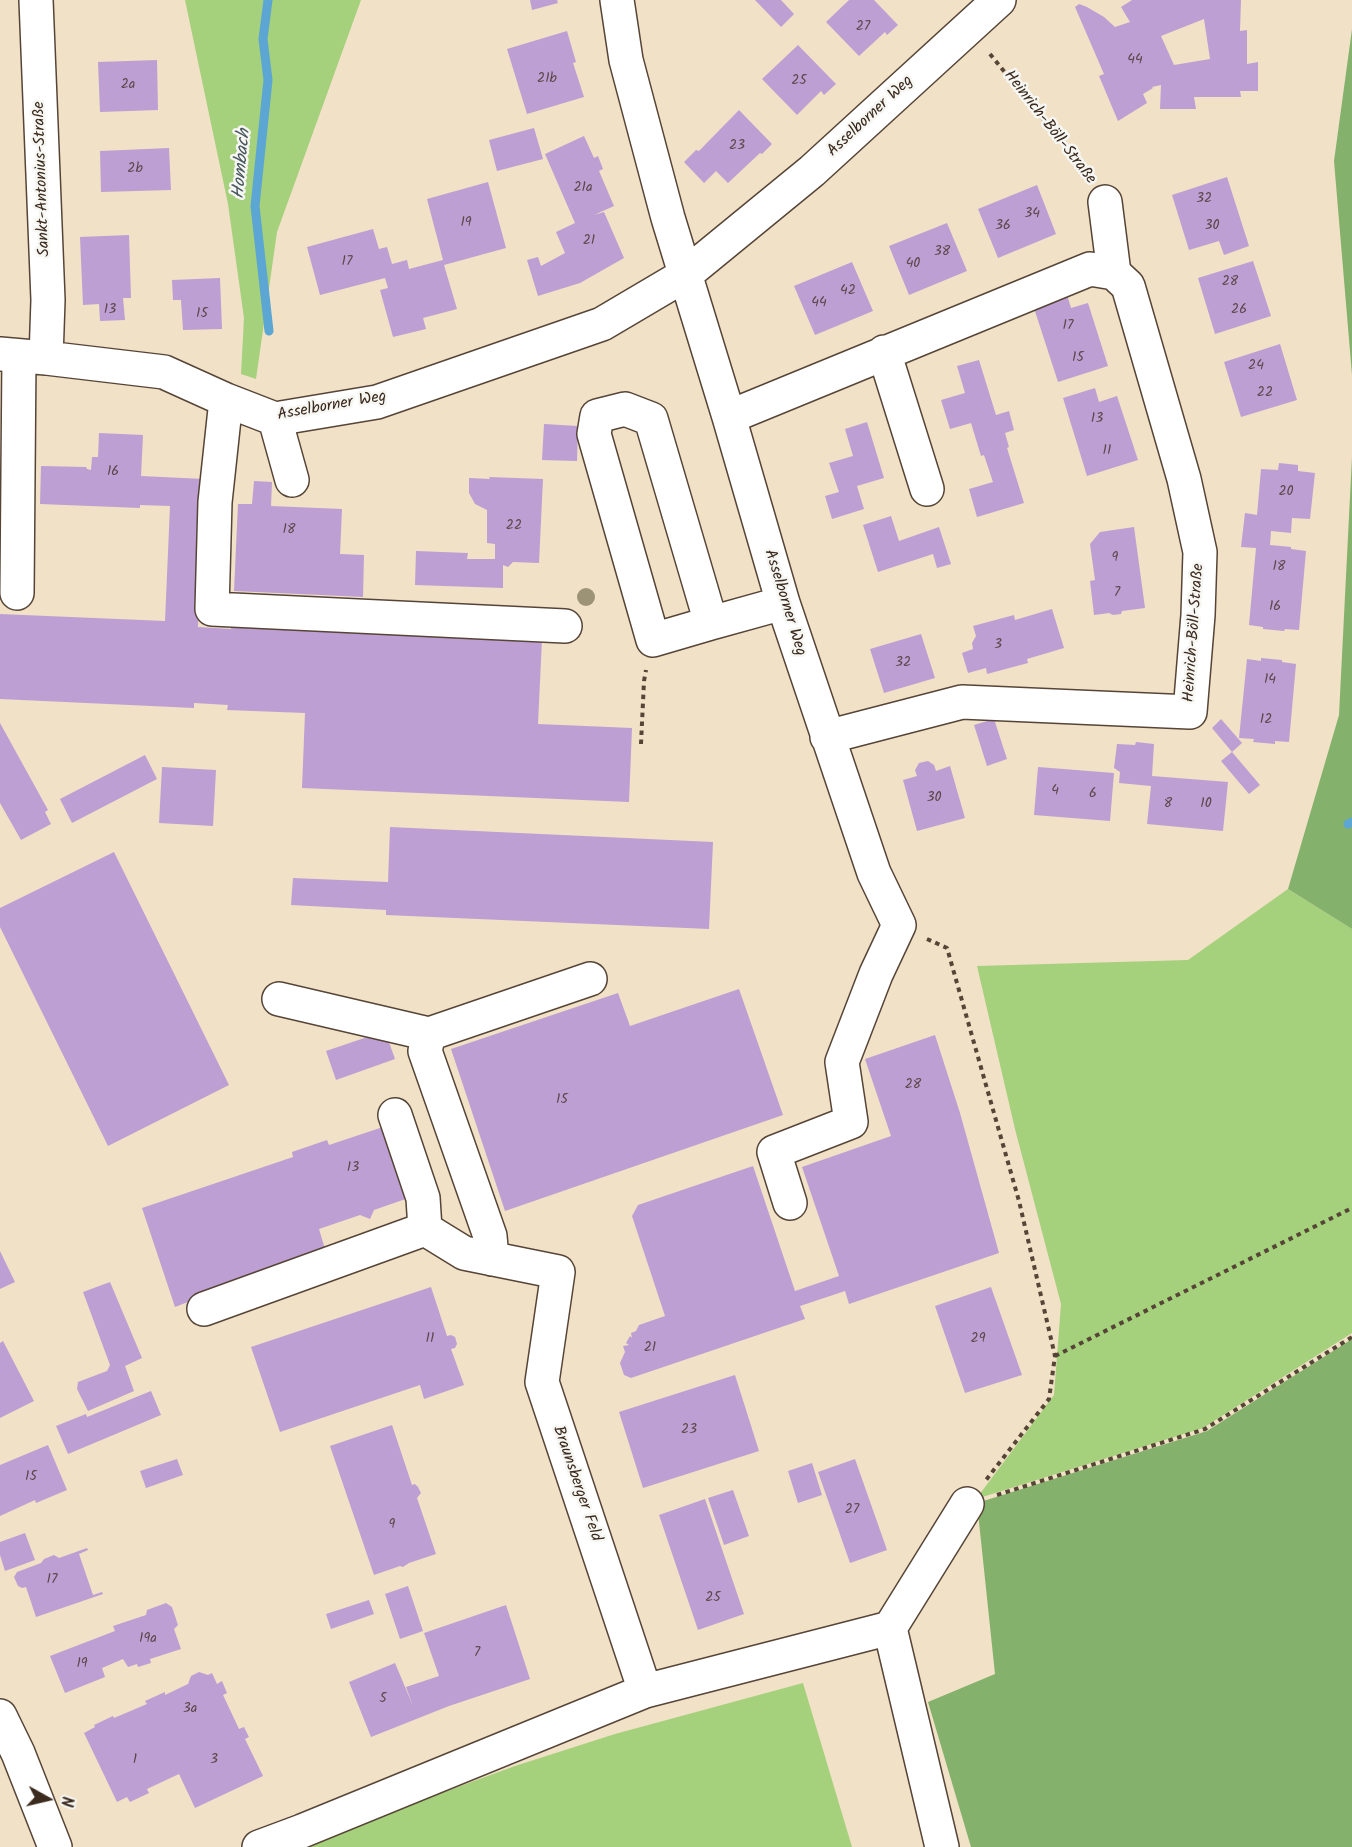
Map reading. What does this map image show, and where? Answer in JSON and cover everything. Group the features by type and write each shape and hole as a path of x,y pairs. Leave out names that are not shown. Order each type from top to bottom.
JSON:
{"street":[{"name":"Sankt-Antonius-Straße","path":"17,592 22,356 48,300 36,0"},
{"name":"Asselborner Weg","path":"617,0 626,60 668,218 783,603 874,873 899,925"},
{"name":"Asselborner Weg","path":"22,356 164,372 275,419 377,402 602,324 685,274 812,171 999,0"},
{"name":"Heinrich-Böll-Straße","path":"827,737 962,702 1190,712 1198,615 1200,552 1184,479 1128,286 1114,273 1105,202"},
{"path":"729,417 1090,268 1114,273"},
{"path":"884,352 927,489"},
{"path":"226,400 215,502 212,609 566,626"},
{"path":"711,623 651,418 625,409 597,417 594,434 653,640 783,603"},
{"path":"275,419 292,480"},
{"path":"790,1203 774,1152 852,1122 842,1062 876,974 899,925"},
{"path":"279,999 429,1034 590,979"},
{"path":"424,1229 464,1253 492,1259 490,1236 425,1051 429,1034"},
{"path":"395,1115 423,1198 424,1229"},
{"path":"204,1310 424,1229"},
{"name":"Braunsberger Feld","path":"492,1259 558,1272 542,1382 645,1691"},
{"path":"259,1847 645,1691 890,1628 968,1504"},
{"path":"890,1628 942,1847"},
{"path":"0,1716 18,1753 55,1847"}],"path":[{"name":"Heinrich-Böll-Straße","path":"966,29 993,57 1086,169 1105,202"},
{"path":"641,744 644,681 653,640"},
{"path":"899,925 947,948 1019,1201 1055,1356 1049,1399 968,1504"},
{"path":"1055,1356 1352,1208"},
{"path":"968,1504 1205,1429 1352,1337"}],"green space":[{"path":"185,0 361,0 277,232 256,379 241,374 244,318 228,204"},
{"path":"1352,29 1352,375 1334,161"},
{"path":"1352,457 1352,929 1288,889 1339,715"},
{"path":"1288,889 1352,929 1352,1333 1203,1428 976,1499 1054,1395 1061,1304 1015,1129 977,966 1188,960"},
{"path":"1352,1339 1352,1847 971,1847 928,1702 995,1674 977,1503 1207,1431"},
{"path":"803,1683 852,1847 306,1847 417,1802 515,1766 615,1734"}],"building":[{"path":"530,0 557,0 558,3 532,10"},
{"path":"755,0 781,0 794,14 781,27"},
{"path":"849,0 874,0 898,25 887,35 885,32 859,56 826,22"},
{"path":"1132,0 1241,0 1240,31 1247,30 1247,64 1258,62 1258,91 1240,91 1241,97 1194,97 1196,109 1160,109 1161,85 1152,87 1143,94 1147,103 1118,121 1099,76 1104,74 1075,7 1079,4 1087,7 1115,27 1130,22 1121,7","holes":["1204,19 1210,59 1174,65 1161,36"]},
{"path":"567,31 576,62 573,63 584,97 527,114 507,49"},
{"path":"798,45 836,84 824,95 821,91 797,115 762,79"},
{"path":"157,60 158,110 100,112 98,62"},
{"path":"739,110 772,144 728,183 716,171 704,183 684,162 696,150 699,151"},
{"path":"534,128 543,159 497,171 489,140"},
{"path":"584,136 594,158 598,156 603,169 599,171 614,206 594,215 604,212 624,258 580,283 538,296 527,260 538,257 541,266 565,253 556,232 575,223 545,154"},
{"path":"169,148 171,190 101,192 100,151"},
{"path":"1227,177 1249,246 1224,255 1219,241 1189,250 1172,195"},
{"path":"488,182 506,248 444,265 457,309 423,318 426,329 393,337 380,290 388,288 385,278 320,295 307,247 373,229 379,249 387,247 392,264 407,260 409,269 443,260 427,199"},
{"path":"1037,185 1056,234 998,258 978,209"},
{"path":"947,223 967,271 909,295 889,246"},
{"path":"129,235 131,298 123,298 125,320 100,321 99,304 83,305 80,237"},
{"path":"1253,261 1271,316 1215,334 1198,278"},
{"path":"852,262 873,311 815,335 794,286"},
{"path":"220,278 222,329 183,330 181,300 173,300 172,280"},
{"path":"1066,291 1071,308 1088,303 1108,366 1058,382 1033,305"},
{"path":"1280,344 1297,400 1241,417 1224,362"},
{"path":"979,360 996,415 1009,411 1014,430 1005,433 1009,447 1007,448 1024,503 977,517 969,489 993,482 984,455 981,456 971,423 950,429 941,400 965,393 957,366"},
{"path":"1095,388 1099,402 1117,396 1138,460 1087,476 1063,398"},
{"path":"867,422 884,478 857,486 864,509 832,519 825,496 839,492 829,463 853,456 845,429"},
{"path":"544,424 578,426 577,461 542,460"},
{"path":"99,433 143,435 141,476 204,479 198,627 231,629 232,625 542,639 538,724 632,728 629,802 302,788 305,713 227,710 228,705 194,703 194,708 0,699 0,614 165,621 170,506 140,505 140,508 40,504 41,466 86,467 91,470 92,457 98,457"},
{"path":"1279,463 1298,465 1298,471 1315,473 1310,519 1292,518 1291,533 1271,531 1270,545 1306,551 1299,630 1263,629 1263,627 1249,625 1256,548 1241,547 1245,513 1257,515 1261,469 1278,470"},
{"path":"489,477 543,479 539,563 513,562 508,567 503,565 503,588 415,585 416,551 468,553 467,559 495,559 495,544 487,543 487,510 475,504 469,493 469,478 490,479"},
{"path":"254,481 272,482 271,506 342,509 340,554 364,555 363,597 234,591 238,504 252,504"},
{"path":"891,516 899,541 939,527 951,564 937,568 933,554 878,572 863,525"},
{"path":"1134,527 1145,608 1122,611 1121,614 1094,615 1090,581 1095,580 1090,544 1100,532"},
{"path":"1052,609 1064,648 1027,659 1028,663 987,674 986,668 968,673 962,653 973,649 972,643 976,636 973,626 1014,615 1015,620"},
{"path":"921,634 935,678 884,693 870,649"},
{"path":"1261,658 1296,664 1289,742 1275,741 1275,744 1239,738 1247,659 1261,661"},
{"path":"994,719 1007,759 987,766 974,725"},
{"path":"1221,719 1242,743 1232,752 1212,728"},
{"path":"0,723 48,810 45,812 51,824 21,840 0,803"},
{"path":"1136,742 1154,744 1152,776 1228,782 1223,831 1147,824 1151,786 1119,783 1120,772 1114,768 1117,744 1135,745"},
{"path":"1232,752 1260,785 1249,794 1221,761"},
{"path":"145,755 157,779 72,823 60,799"},
{"path":"928,761 934,765 936,771 950,766 965,818 917,831 903,780 917,776 915,770 919,763"},
{"path":"162,767 216,770 213,826 159,823"},
{"path":"1038,767 1114,773 1110,821 1034,815"},
{"path":"390,827 713,842 709,929 386,915 386,910 291,905 293,878 388,882"},
{"path":"114,852 229,1085 108,1146 0,927 0,908"},
{"path":"739,989 783,1115 505,1211 451,1049 618,993 630,1026"},
{"path":"385,1031 395,1059 336,1080 326,1051"},
{"path":"935,1035 960,1113 999,1253 849,1304 845,1291 800,1306 805,1319 631,1378 624,1375 620,1363 625,1352 623,1346 629,1345 626,1343 630,1336 632,1338 631,1333 636,1331 639,1325 665,1316 632,1216 638,1205 753,1166 795,1291 839,1276 802,1167 891,1136 865,1059"},
{"path":"392,1124 417,1195 374,1210 370,1219 360,1215 319,1229 325,1249 175,1307 142,1208 293,1157 292,1152 327,1140 329,1145"},
{"path":"0,1251 15,1282 0,1289"},
{"path":"110,1282 142,1358 125,1366 134,1391 88,1411 77,1389 78,1382 107,1371 110,1365 83,1292"},
{"path":"431,1287 447,1336 455,1337 457,1344 451,1349 464,1385 424,1399 420,1385 280,1432 251,1347"},
{"path":"991,1287 1022,1375 965,1393 935,1306"},
{"path":"3,1341 34,1401 0,1418 0,1343"},
{"path":"735,1375 759,1451 643,1488 619,1412"},
{"path":"151,1391 161,1415 68,1454 56,1426 86,1414 87,1417"},
{"path":"392,1425 412,1485 415,1484 421,1493 417,1498 436,1554 374,1575 330,1446"},
{"path":"48,1445 67,1490 36,1503 35,1500 0,1516 0,1465"},
{"path":"177,1459 183,1475 146,1488 140,1471"},
{"path":"855,1459 887,1550 850,1563 818,1472"},
{"path":"812,1463 822,1495 798,1503 788,1471"},
{"path":"733,1490 749,1536 724,1545 708,1498"},
{"path":"705,1499 744,1614 698,1630 659,1515"},
{"path":"25,1533 35,1560 5,1571 0,1555 0,1542"},
{"path":"87,1548 88,1550 79,1554 93,1595 102,1592 103,1594 36,1617 26,1587 18,1586 14,1577 17,1572 41,1563 44,1559 54,1555 59,1558"},
{"path":"408,1586 423,1631 400,1639 385,1594"},
{"path":"369,1600 374,1614 331,1629 326,1614"},
{"path":"166,1603 172,1607 178,1625 174,1629 181,1649 150,1659 151,1663 138,1667 137,1664 128,1667 123,1659 102,1668 105,1677 65,1693 50,1656 115,1631 113,1626 146,1615 147,1610"},
{"path":"506,1605 530,1679 449,1706 371,1737 349,1682 395,1663 413,1706 406,1687 439,1676 424,1633"},
{"path":"199,1672 208,1675 212,1673 217,1684 222,1681 227,1693 223,1695 239,1729 244,1727 249,1737 245,1739 263,1776 195,1808 179,1774 147,1789 149,1793 130,1802 127,1797 117,1802 84,1733 95,1727 94,1725 113,1716 114,1718 147,1704 145,1701 188,1684 191,1676"}],"waterway":[{"name":"Hombach","path":"268,0 263,39 268,80 255,206 269,331"},
{"path":"1348,824 1352,822"}]}
